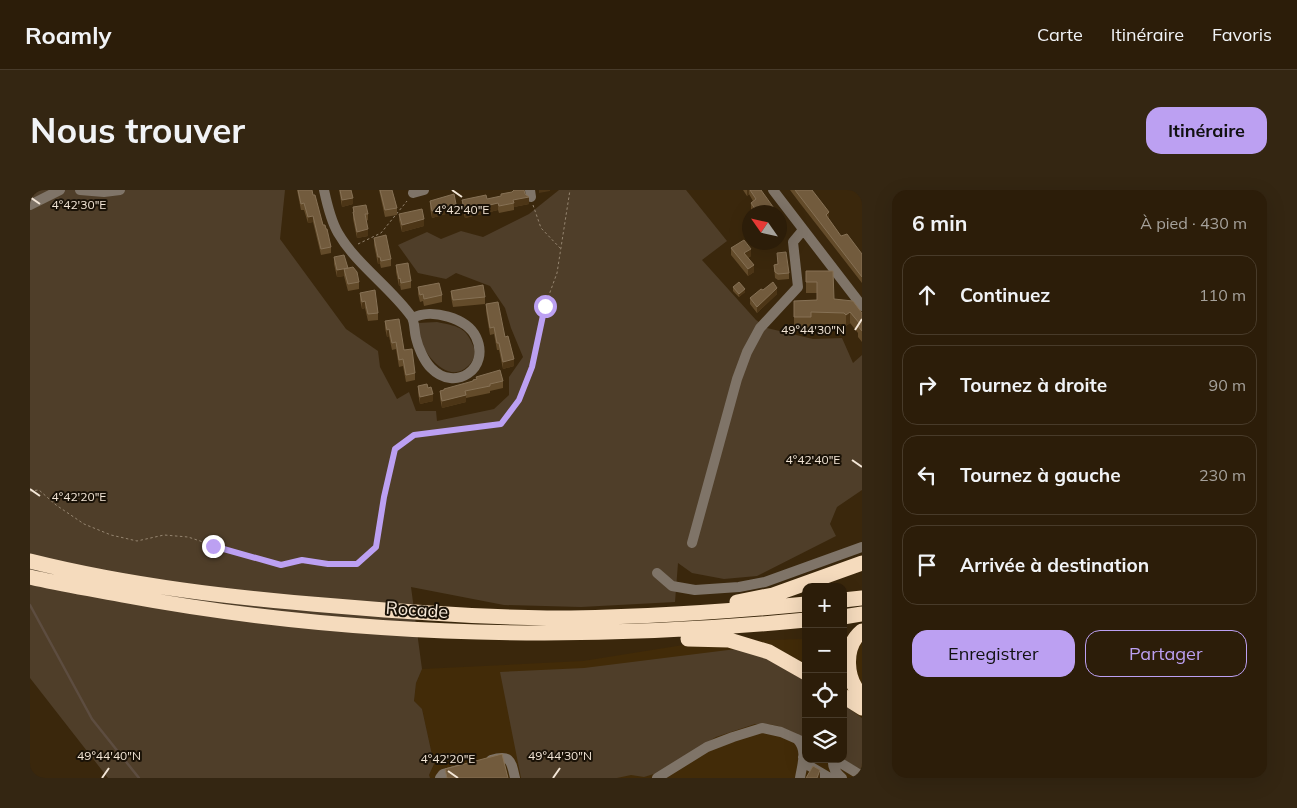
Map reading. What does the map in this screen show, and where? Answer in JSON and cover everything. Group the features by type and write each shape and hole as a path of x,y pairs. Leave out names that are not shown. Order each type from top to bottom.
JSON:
{"highway":[{"path":"30,561 173,589 287,603 448,615 548,618 651,615 802,604"},
{"path":"651,615 773,595 862,563"},
{"name":"Rocade","path":"30,577 169,604 286,620 448,631 586,633 672,631 802,620"},
{"path":"847,600 862,598"},
{"path":"847,616 862,614"},
{"path":"862,631 853,642 848,665 850,675 862,696"},
{"path":"586,633 729,640 769,652 785,659 802,670"},
{"path":"847,698 862,708"},
{"path":"847,699 862,713"}],"street":[{"path":"30,205 60,190"},
{"path":"80,190 104,192 120,190"},
{"path":"324,190 326,202 338,233 349,248 413,318 416,338 430,368 442,376 454,379 466,375 475,368 480,358 480,345 473,331 459,321 445,316 420,314 413,318"},
{"path":"774,190 862,306"},
{"path":"692,543 737,379 747,352 760,328 798,287 793,242 803,230"},
{"path":"657,573 672,586 695,590 740,587 765,582 862,547"},
{"path":"657,778 707,747 762,728 773,729 801,741"},
{"path":"484,762 501,757 508,758 511,762 515,778"},
{"path":"801,778 802,763"},
{"path":"802,763 813,778"},
{"path":"802,763 830,778"},
{"path":"833,763 833,768 842,778"},
{"path":"840,763 862,776"},
{"path":"440,778 443,774 468,767"}],"path":[{"path":"30,491 39,490 56,505 84,524 111,535 137,542 164,535 188,537 281,565 302,560 328,564 357,564 376,547 384,497 395,449 414,435 501,424 519,400 532,367 545,306 558,273 570,190"},
{"path":"349,248 381,233 418,191"},
{"path":"530,194 541,228 561,249"}],"shaded area":[{"path":"30,190 285,190 280,239 346,329 378,351 380,367 397,399 409,392 416,411 436,411 437,421 494,409 509,395 509,377 523,357 505,308 490,286 456,273 446,279 418,273 398,245 427,232 441,239 461,231 483,237 529,214 559,190 686,190 727,241 702,260 756,320 767,328 813,339 842,338 853,363 862,355 862,490 837,507 830,524 836,536 757,576 724,579 692,573 678,563 675,602 581,607 504,605 411,587 422,669 416,683 414,701 422,709 434,764 429,775 430,778 108,778 30,678"},
{"path":"437,322 458,327 470,338 476,353 469,365 461,371 453,372 439,366 432,360 423,345 418,323"},
{"path":"862,634 862,778 430,778 429,775 434,764 422,709 414,701 416,683 422,669 583,661 702,642 802,639 802,763 847,763 847,636"},
{"path":"744,648 767,654 802,677 802,736 778,726 755,724 716,737 657,773 644,777 631,775 617,778 521,778 500,672 584,668"},
{"path":"847,707 862,718 862,771 847,762"}],"building":[{"path":"298,190 312,190 313,195 315,195 331,247 321,249 313,216 308,217 304,203 301,204"},
{"path":"340,190 351,190 353,198 342,200"},
{"path":"380,190 392,190 397,208 385,210"},
{"path":"514,190 524,190 525,194 529,197 513,200 514,203 499,206 498,203 465,211 462,200 486,195 487,199 501,196 501,194"},
{"path":"750,190 761,190 772,205 752,205 751,203 756,199"},
{"path":"795,190 812,190 829,212 826,215 841,236 847,234 862,254 862,277"},
{"path":"454,194 456,204 432,211 430,201"},
{"path":"366,205 368,214 365,214 368,229 357,232 353,207"},
{"path":"422,209 424,219 402,225 399,214"},
{"path":"386,235 391,259 381,261 380,257 378,257 374,238"},
{"path":"742,241 742,250 749,250 744,253 754,265 748,269 731,248"},
{"path":"786,252 789,273 778,274 775,272 774,265 778,264 777,253"},
{"path":"344,255 348,268 337,270 334,257"},
{"path":"408,263 411,281 401,283 396,265"},
{"path":"353,267 357,272 359,282 348,284 344,269"},
{"path":"806,271 833,271 834,299 853,301 862,313 862,331 858,326 860,324 850,312 846,315 844,313 811,312 811,317 794,317 794,301 817,300 817,282 806,282"},
{"path":"739,282 745,289 739,294 733,287"},
{"path":"773,282 777,288 757,307 750,298"},
{"path":"439,283 442,295 424,299 423,294 420,295 418,287"},
{"path":"483,285 485,297 453,300 451,291"},
{"path":"375,290 378,313 368,314 365,301 362,302 360,293"},
{"path":"498,302 505,337 508,336 514,359 503,362 494,327 490,328 486,304"},
{"path":"399,319 404,350 412,349 415,373 406,375 403,359 399,360 396,342 392,343 385,321"},
{"path":"500,370 503,381 490,384 490,386 465,391 466,395 442,401 440,391"},
{"path":"427,384 428,388 431,387 433,394 420,397 418,386"},
{"path":"502,754 508,778 447,778 445,769"},
{"path":"813,766 820,770 817,778 806,778"}],"waterway":[{"path":"30,605 92,719 139,778"}],"route":[{"path":"213,546 281,565 302,560 328,564 357,564 376,547 384,497 395,449 414,435 501,424 519,400 532,367 545,306"}]}
